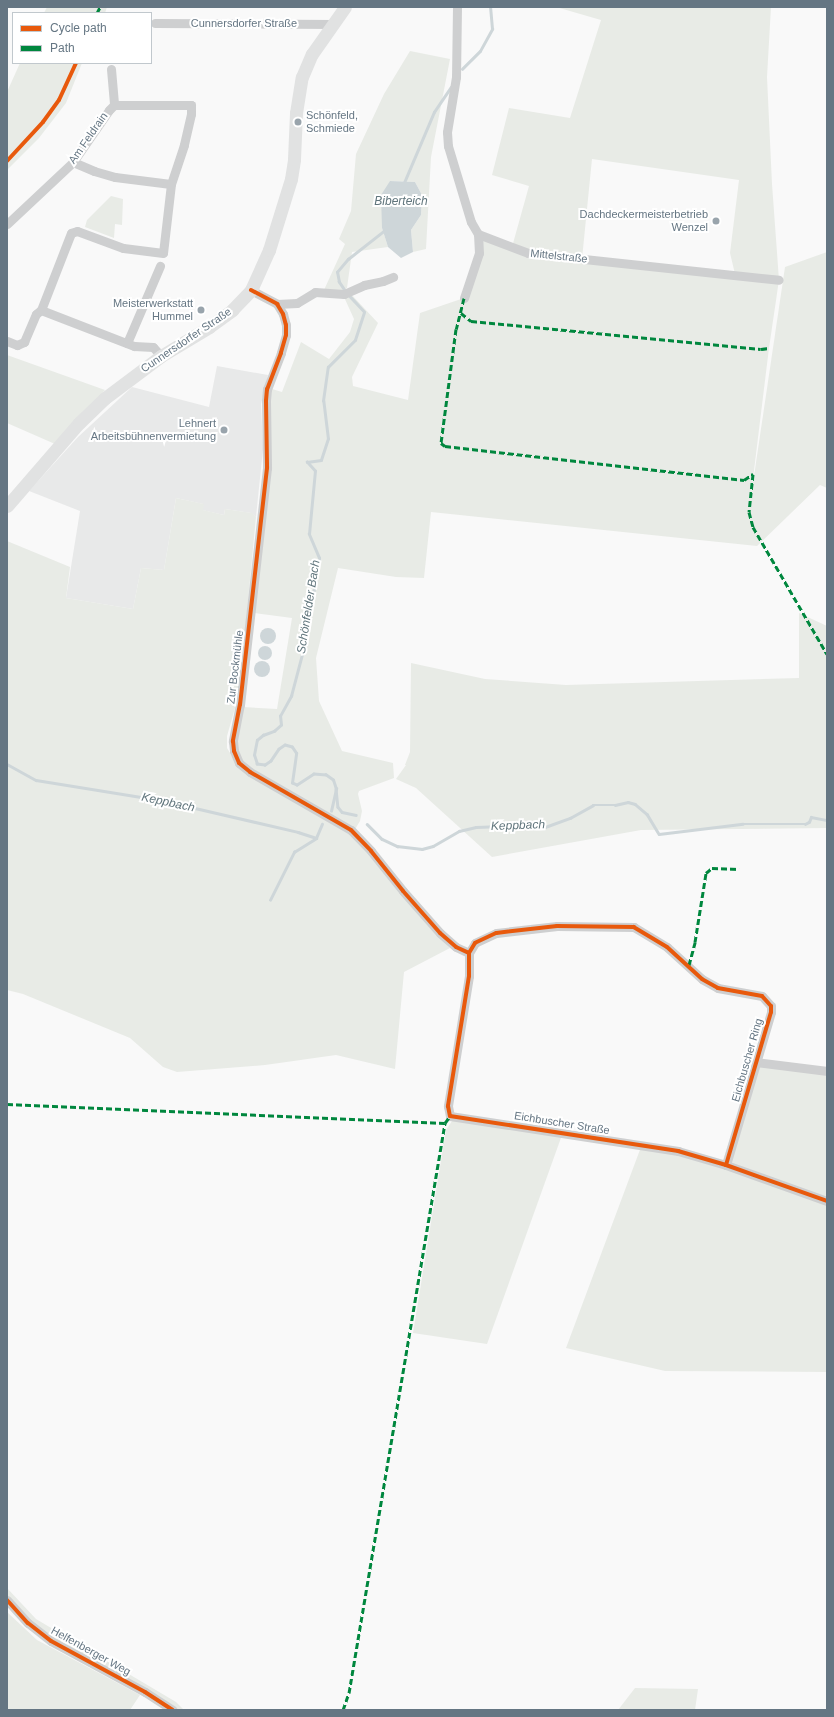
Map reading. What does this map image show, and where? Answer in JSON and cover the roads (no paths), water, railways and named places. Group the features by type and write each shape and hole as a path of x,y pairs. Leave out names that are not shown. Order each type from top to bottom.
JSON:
{"street":[{"name":"Cunnersdorfer Straße","path":"7,506 79,423 113,390 161,356 209,327 232,310 252,290 268,250 291,179 294,159 296,112 302,77 312,54 345,7"},
{"path":"457,7 456,77 447,132 448,146 471,222 478,234 479,253 464,298"},
{"name":"Cunnersdorfer Straße","path":"155,23 333,24"},
{"path":"111,69 114,105"},
{"name":"Am Feldrain","path":"7,224 73,162 114,105 191,105 184,144 171,184"},
{"path":"7,341 17,345 24,342 36,314 41,310 71,233 77,231 123,248 163,254 171,184 115,177 94,171 73,162"},
{"name":"Mittelstraße","path":"478,234 528,254 779,280"},
{"path":"127,343 160,266"},
{"path":"252,290 277,304 296,303 315,292 347,293 364,285 393,277"},
{"name":"Zur Bockmühle","path":"277,304 283,314 286,325 286,335 281,354 267,389 267,468 241,696 232,741 234,752 239,762 250,772 351,830 371,851 403,891 440,933 456,947 469,954"},
{"path":"41,310 134,346 153,347 161,356"},
{"name":"Eichbuscher Ring","path":"469,954 475,943 496,933 557,926 634,927 668,947 702,979 718,988 762,996 771,1006 771,1012 726,1165"},
{"name":"Eichbuscher Straße","path":"469,954 469,976 448,1106 450,1116 678,1151 726,1165 827,1201"},
{"name":"Eichbuscher Ring","path":"756,1062 827,1071"},
{"name":"Helfenberger Weg","path":"7,1600 28,1623 51,1641 145,1692 173,1710"}],"water":[{"name":"Biberteich","path":"390,181 415,182 422,195 421,215 411,230 413,252 401,258 388,247 382,228 381,195"},
{"path":"268,628 275,633 276,636 271,643 268,644 261,639 260,636 265,629"},
{"path":"265,646 270,648 272,653 270,658 265,660 260,658 258,653 260,648"},
{"path":"262,661 269,666 270,669 265,676 262,677 255,672 254,669 259,662"}],"waterway":[{"name":"Schönfelder Bach","path":"462,69 480,51 492,29 490,7"},
{"name":"Schönfelder Bach","path":"403,185 434,112 451,87"},
{"name":"Schönfelder Bach","path":"345,291 339,282 337,272 348,259 385,230"},
{"name":"Schönfelder Bach","path":"336,789 333,780 326,775 314,774 297,785 292,783 296,753 292,747 285,745 279,749 271,761 265,765 257,764 254,755 257,740 263,735 274,731 281,725 280,716 291,696 305,643 319,558 309,534 315,471 307,462 321,460 328,439 323,401 328,367 355,340 364,312 348,295"},
{"name":"Keppbach","path":"7,764 36,780 165,801 298,832 316,838 322,824"},
{"name":"Keppbach","path":"331,811 336,789 338,807 342,812 356,815"},
{"name":"Keppbach","path":"367,824 382,839 397,846 422,849 433,846 459,831 476,827 528,825 545,827 570,818 593,805 615,805 628,802 635,804 647,814 659,834 742,824 805,824 809,822 811,817 827,820"},
{"path":"270,900 294,852 316,838"}],"place":[{"name":"Schönfeld, Schmiede","path":"298,122"},
{"name":"Dachdeckermeisterbetrieb Wenzel","path":"716,221"},
{"name":"Meisterwerkstatt Hummel","path":"201,310"},
{"name":"Lehnert Arbeitsbühnenvermietung","path":"224,430"}]}
